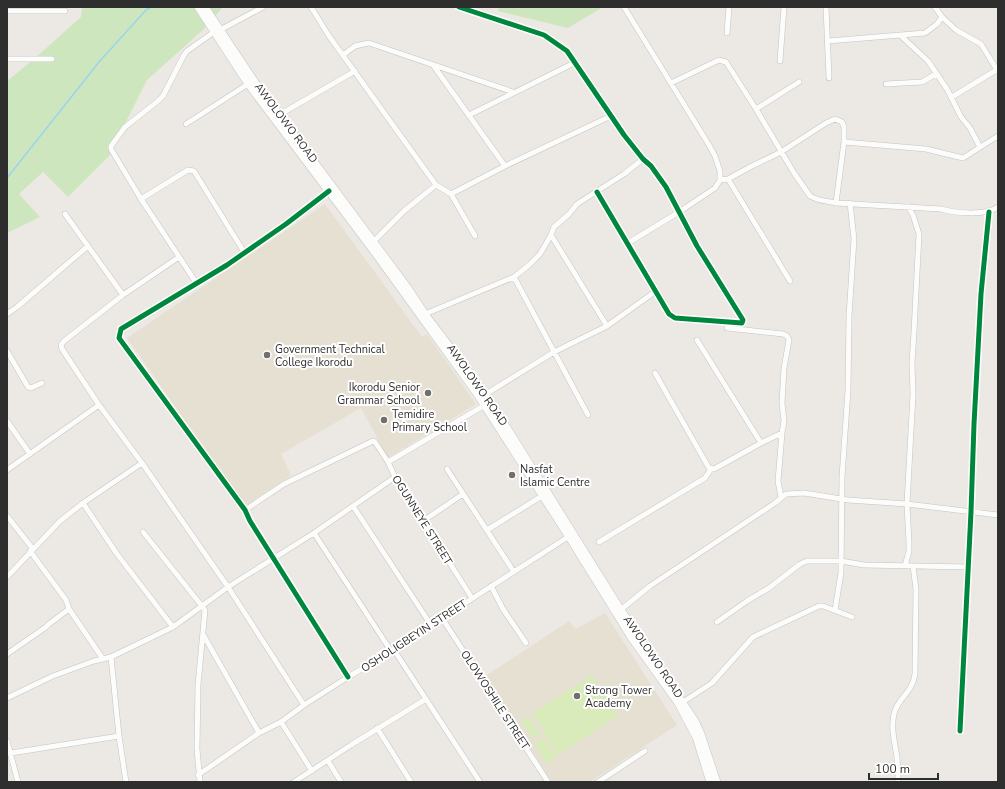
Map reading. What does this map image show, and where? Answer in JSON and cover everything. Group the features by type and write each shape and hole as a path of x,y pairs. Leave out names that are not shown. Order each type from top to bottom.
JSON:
{"main road":[{"name":"AWOLOWO ROAD","path":"198,7 373,242 485,406 542,496 571,535"},
{"name":"AWOLOWO ROAD","path":"205,7 217,31 248,84 412,300 426,314 486,394 571,535 619,611 695,721 701,734 717,782"},
{"name":"AWOLOWO ROAD","path":"619,611 632,639 678,703 701,751 710,782"}],"street":[{"path":"197,284 141,199 112,151 111,146 125,127 163,96 187,51 217,31 263,7"},
{"path":"311,7 329,36 436,185 451,194 475,236"},
{"path":"460,7 544,35 567,51 576,62 611,116 666,187 697,246 743,320 742,323 737,324 675,318 669,314 597,192"},
{"path":"624,7 715,156 720,170 720,180 715,188 628,244"},
{"path":"727,33 729,7"},
{"path":"780,61 784,7"},
{"path":"826,7 829,78"},
{"path":"935,7 942,17 956,30 981,44 997,69 952,97"},
{"path":"7,11 65,11"},
{"path":"828,41 901,36 928,32 942,17"},
{"path":"901,36 928,61 952,97 980,147"},
{"path":"343,55 355,46 369,43 513,92"},
{"path":"7,59 52,59"},
{"path":"671,83 721,60 726,62 781,152 810,196 820,201 941,209 953,212 989,212 998,207"},
{"path":"470,115 513,92 576,62"},
{"path":"433,64 505,166"},
{"path":"279,115 355,71"},
{"path":"886,84 922,82 936,74"},
{"path":"756,109 799,82"},
{"path":"186,124 248,84"},
{"path":"451,194 505,166 611,116"},
{"path":"720,180 728,179 781,152 826,123 835,119 842,122 844,134 836,202"},
{"path":"844,142 926,149 963,158 998,136"},
{"path":"426,314 514,277 540,254 554,227 577,204 624,174 643,159"},
{"path":"141,199 188,170 194,171 244,252"},
{"path":"728,179 790,281"},
{"path":"373,242 404,211 436,185"},
{"path":"329,191 286,224 197,284 121,329 119,338 245,510 273,559 348,678"},
{"path":"835,610 838,597 841,561 842,499 848,390 849,316 854,239 850,203"},
{"path":"905,566 909,551 907,504 919,234 913,215 908,207"},
{"path":"960,730 981,294 989,212"},
{"path":"66,214 123,295"},
{"path":"551,235 607,326"},
{"path":"7,314 88,246"},
{"path":"179,257 123,295 64,342 62,349 99,405 142,463 228,587 304,705"},
{"path":"514,277 588,415"},
{"path":"486,394 554,352 607,326 656,291"},
{"path":"727,328 782,334 787,336 789,340 784,368 782,404 784,421 778,481 781,497"},
{"path":"698,340 761,443"},
{"path":"7,351 28,387 31,388 42,383"},
{"path":"655,373 709,468 711,469"},
{"path":"7,470 99,405"},
{"path":"388,462 485,406"},
{"path":"7,421 30,454"},
{"path":"599,542 705,478 711,469 714,469 782,433"},
{"name":"OGUNNEYE STREET","path":"245,510 284,484 373,441 388,462 395,478 472,598"},
{"path":"7,576 60,521 83,503 142,463"},
{"path":"446,469 514,572"},
{"path":"7,698 53,676 111,657 172,627 228,587 314,533 395,478"},
{"path":"619,611 650,586 775,503 786,494 794,492 814,494 842,499 907,504 998,516"},
{"path":"423,521 463,494"},
{"path":"487,530 542,496"},
{"path":"83,503 117,554 172,627"},
{"path":"353,506 431,625"},
{"path":"7,516 66,600 69,609 103,659"},
{"path":"143,532 205,610 198,685 197,748 198,774 200,782"},
{"path":"314,533 480,782"},
{"name":"OSHOLIGBEYIN STREET","path":"198,774 571,535"},
{"path":"718,622 747,600 769,588 800,564 807,561 841,561 864,565 968,567"},
{"path":"898,782 898,767 893,724 896,707 910,689 915,674 916,589 913,566"},
{"path":"491,586 503,609 526,643"},
{"path":"683,702 712,683 753,637 819,606 824,606 852,617"},
{"path":"7,654 69,609"},
{"name":"OLOWOSHILE STREET","path":"442,618 548,782"},
{"path":"203,635 259,734"},
{"path":"111,657 119,736 126,782"},
{"path":"294,782 377,728 426,699"},
{"path":"281,722 312,771"},
{"path":"377,728 411,782"},
{"path":"11,753 119,736"},
{"path":"7,741 18,782"},
{"path":"598,782 645,751"},
{"path":"328,760 341,782"}],"shaded area":[{"name":"Government Technical College Ikorodu","path":"325,204 422,337 427,334 476,404 388,458 361,408 281,454 291,475 245,506 127,338"},
{"name":"Strong Tower Academy","path":"605,613 677,725 590,782 552,782 484,677 569,621 576,629"}],"green space":[{"path":"82,7 223,7 204,29 147,80 109,156 68,197 43,172 19,194 40,217 7,233 7,81 81,17"},
{"path":"499,7 603,7 568,28 498,11"},
{"path":"592,675 618,716 558,755 532,713"},
{"path":"528,716 540,734 533,739 521,721"},
{"path":"544,737 557,757 547,764 534,744"}],"waterway":[{"path":"7,178 99,62 146,10 151,7"}],"cycle path":[{"path":"459,7 544,35 567,51 624,135 643,159 651,166 666,187 697,246 743,320 742,323 675,318 669,314 597,192"},
{"path":"329,191 286,224 227,265 121,329 119,338 245,510 250,521 348,677"},
{"path":"960,731 981,294 989,212"}],"place":[{"name":"Government Technical College Ikorodu","path":"267,355"},
{"name":"Ikorodu Senior Grammar School","path":"428,393"},
{"name":"Temidire Primary School","path":"384,420"},
{"name":"Nasfat Islamic Centre","path":"512,475"},
{"name":"Strong Tower Academy","path":"577,696"}]}
